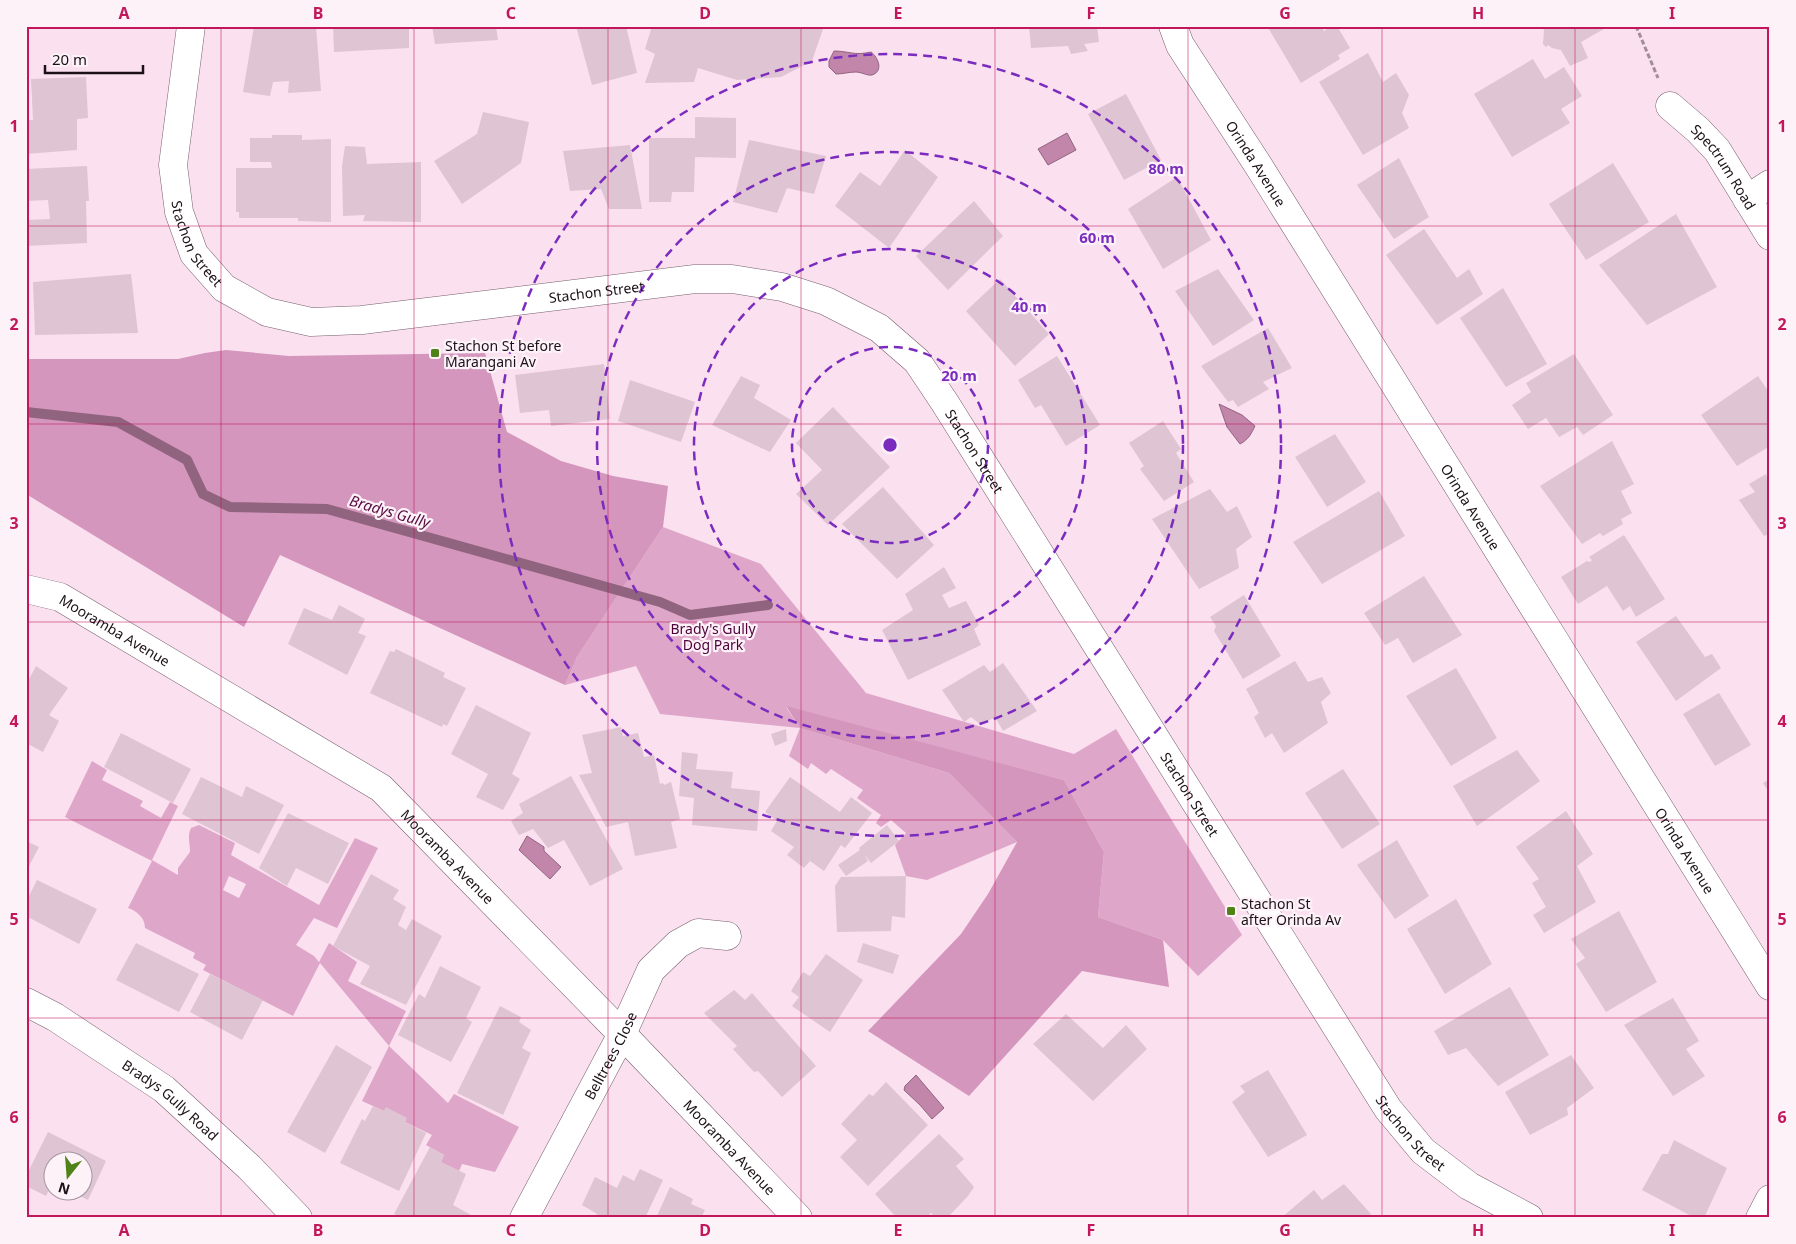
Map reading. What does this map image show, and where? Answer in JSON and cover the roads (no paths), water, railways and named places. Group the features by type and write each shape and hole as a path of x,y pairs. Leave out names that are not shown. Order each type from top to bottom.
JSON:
{"street":[{"name":"Stachon Street","path":"191,26 174,165 179,212 194,254 224,288 267,312 311,322 362,320 695,279 732,279 782,287 826,301 879,328 917,361 951,411 1388,1109 1423,1151 1469,1186 1529,1218"},
{"name":"Orinda Avenue","path":"1173,26 1180,44 1258,165 1770,986"},
{"name":"Spectrum Road","path":"1670,106 1698,130 1717,150 1770,236"},
{"path":"1747,199 1770,184"},
{"name":"Mooramba Avenue","path":"26,589 60,597 381,788 622,1034 798,1218"},
{"name":"Belltrees Close","path":"524,1218 622,1034 651,970 678,944 698,933 727,936"},
{"name":"Bradys Gully Road","path":"26,1002 55,1017 164,1089 249,1167 298,1218"},
{"path":"1760,1218 1770,1199"}],"waterway":[{"name":"Bradys Gully","path":"26,412 118,422 187,460 203,494 230,507 327,509 660,602 690,615 768,605"}],"place":[{"name":"Stachon St before Marangani Av","path":"435,353"},
{"name":"Stachon St after Orinda Av","path":"1231,911"}],"park label":[{"name":"Brady's Gully Dog Park","path":"713,636"}]}
